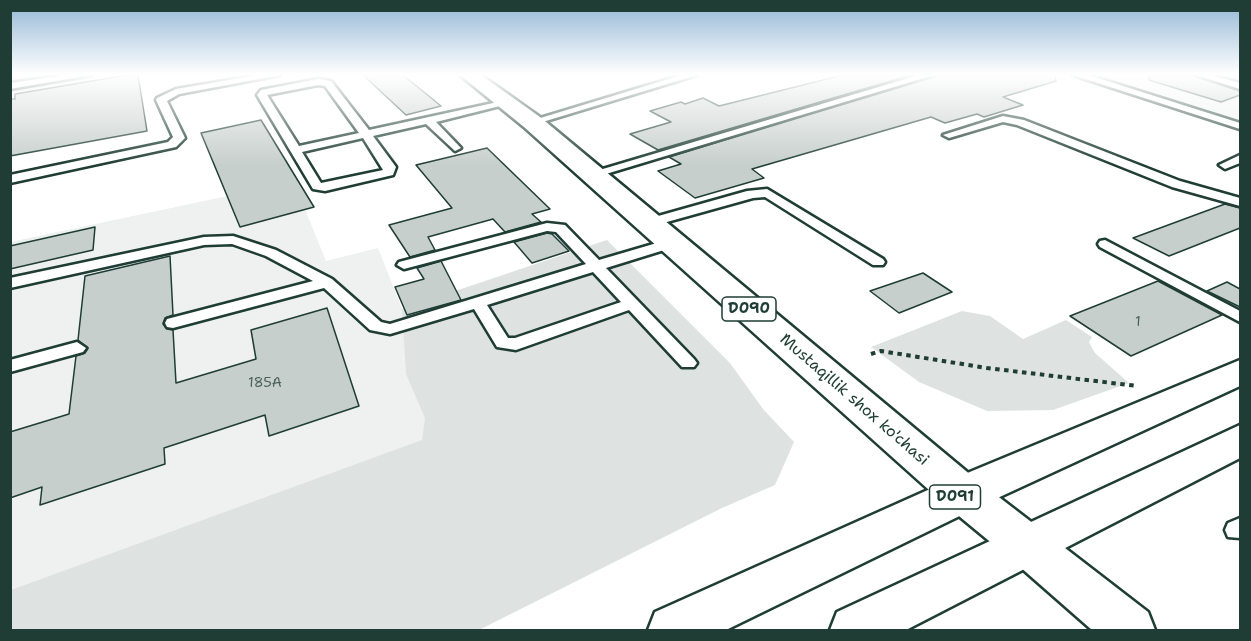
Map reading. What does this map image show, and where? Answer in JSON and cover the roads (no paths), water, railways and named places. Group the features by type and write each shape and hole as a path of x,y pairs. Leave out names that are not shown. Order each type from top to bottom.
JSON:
{"main road":[{"name":"Mustaqillik shox ko'chasi","path":"510,105 963,494 1130,630"},
{"name":"D091","path":"673,630 963,494 1240,372"},
{"path":"855,630 1240,440"}],"lane":[{"path":"10,179 172,145 179,138 163,105"},
{"path":"268,105 317,186 325,187 389,172 390,167 344,105"},
{"path":"296,150 429,121 520,112 553,105"},
{"path":"592,174 827,105"},
{"path":"1173,105 1240,126"},
{"path":"949,135 1003,119 1020,122 1176,184 1240,202"},
{"path":"429,121 455,148"},
{"path":"1226,165 1240,159"},
{"path":"10,284 204,240 233,240 271,253 327,282 376,326 390,329 598,267 661,233 752,194 767,194 878,262"},
{"path":"404,265 548,227 560,228 688,363"},
{"path":"1105,244 1240,316"},
{"path":"173,323 327,282"},
{"path":"478,303 503,343 516,344 632,304"},
{"path":"10,366 77,348"}]}
